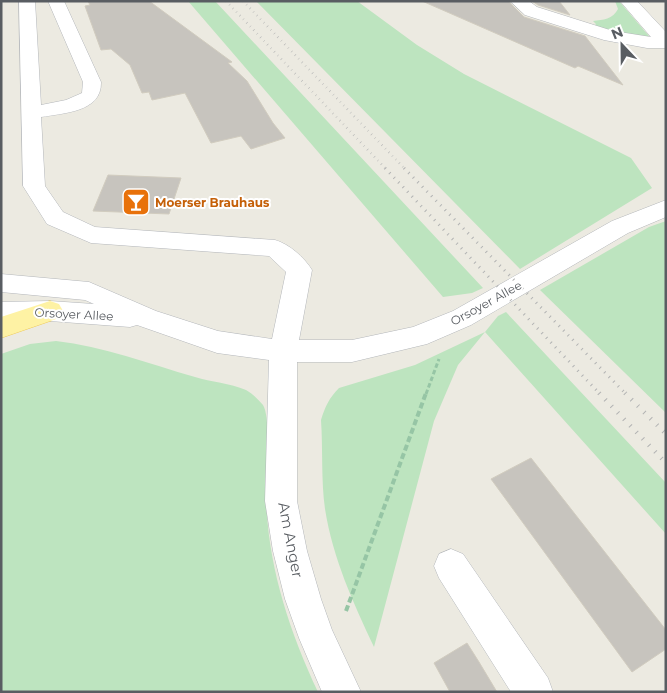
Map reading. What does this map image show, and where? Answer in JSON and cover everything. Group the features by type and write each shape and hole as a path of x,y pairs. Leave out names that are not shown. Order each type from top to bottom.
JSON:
{"main road":[{"path":"1,328 50,311"}],"street":[{"path":"27,1 32,113 73,104 92,93 92,82 56,1"},
{"path":"518,1 531,11 610,36 647,44 665,43"},
{"path":"628,1 665,43"},
{"name":"Am Anger","path":"32,113 34,186 55,218 91,235 275,248 299,270 283,351 282,501 290,551 303,599 327,662 342,692"},
{"name":"Orsoyer Allee","path":"1,283 89,291 147,318 217,342 283,351 352,351 417,337 452,323 620,227 666,208"},
{"name":"Orsoyer Allee","path":"1,312 50,311 147,318"},
{"path":"451,566 534,692"}],"path":[{"path":"327,662 452,323"}],"green space":[{"path":"188,1 215,1 483,288 472,293 443,297"},
{"path":"256,1 357,1 417,45 464,74 631,158 652,188 520,269"},
{"path":"615,1 619,1 649,36 637,37 594,26 596,24 593,21 607,18 616,12 618,9"},
{"path":"666,221 666,413 540,290 649,227"},
{"path":"506,312 666,483 666,534 485,332 498,316"},
{"path":"485,332 458,365 434,421 374,647 338,563 333,545 325,509 321,420 330,399 339,388 415,365"},
{"path":"56,341 109,351 201,379 240,388 251,393 263,405 267,420 266,484 269,538 280,591 297,642 318,692 1,692 1,354 30,344"}],"building":[{"path":"88,1 149,1 232,62 228,63 247,81 273,123 285,138 251,149 241,136 211,143 185,93 152,100 149,92 142,93 130,65 111,49 101,50 85,6 90,5"},
{"path":"422,1 508,1 524,17 585,36 623,85 578,66 575,68"},
{"path":"532,1 559,1 570,15 538,5"},
{"path":"108,175 181,178 169,214 93,211"},
{"path":"531,458 666,630 666,649 632,672 491,479"},
{"path":"467,643 497,692 450,692 434,663"}],"railway":[{"path":"226,1 386,169"},
{"path":"243,1 405,169"},
{"path":"385,168 600,394"},
{"path":"404,168 626,394"},
{"path":"599,393 666,463"},
{"path":"626,394 666,434"}],"place":[{"name":"Moerser Brauhaus","path":"136,202"}]}
